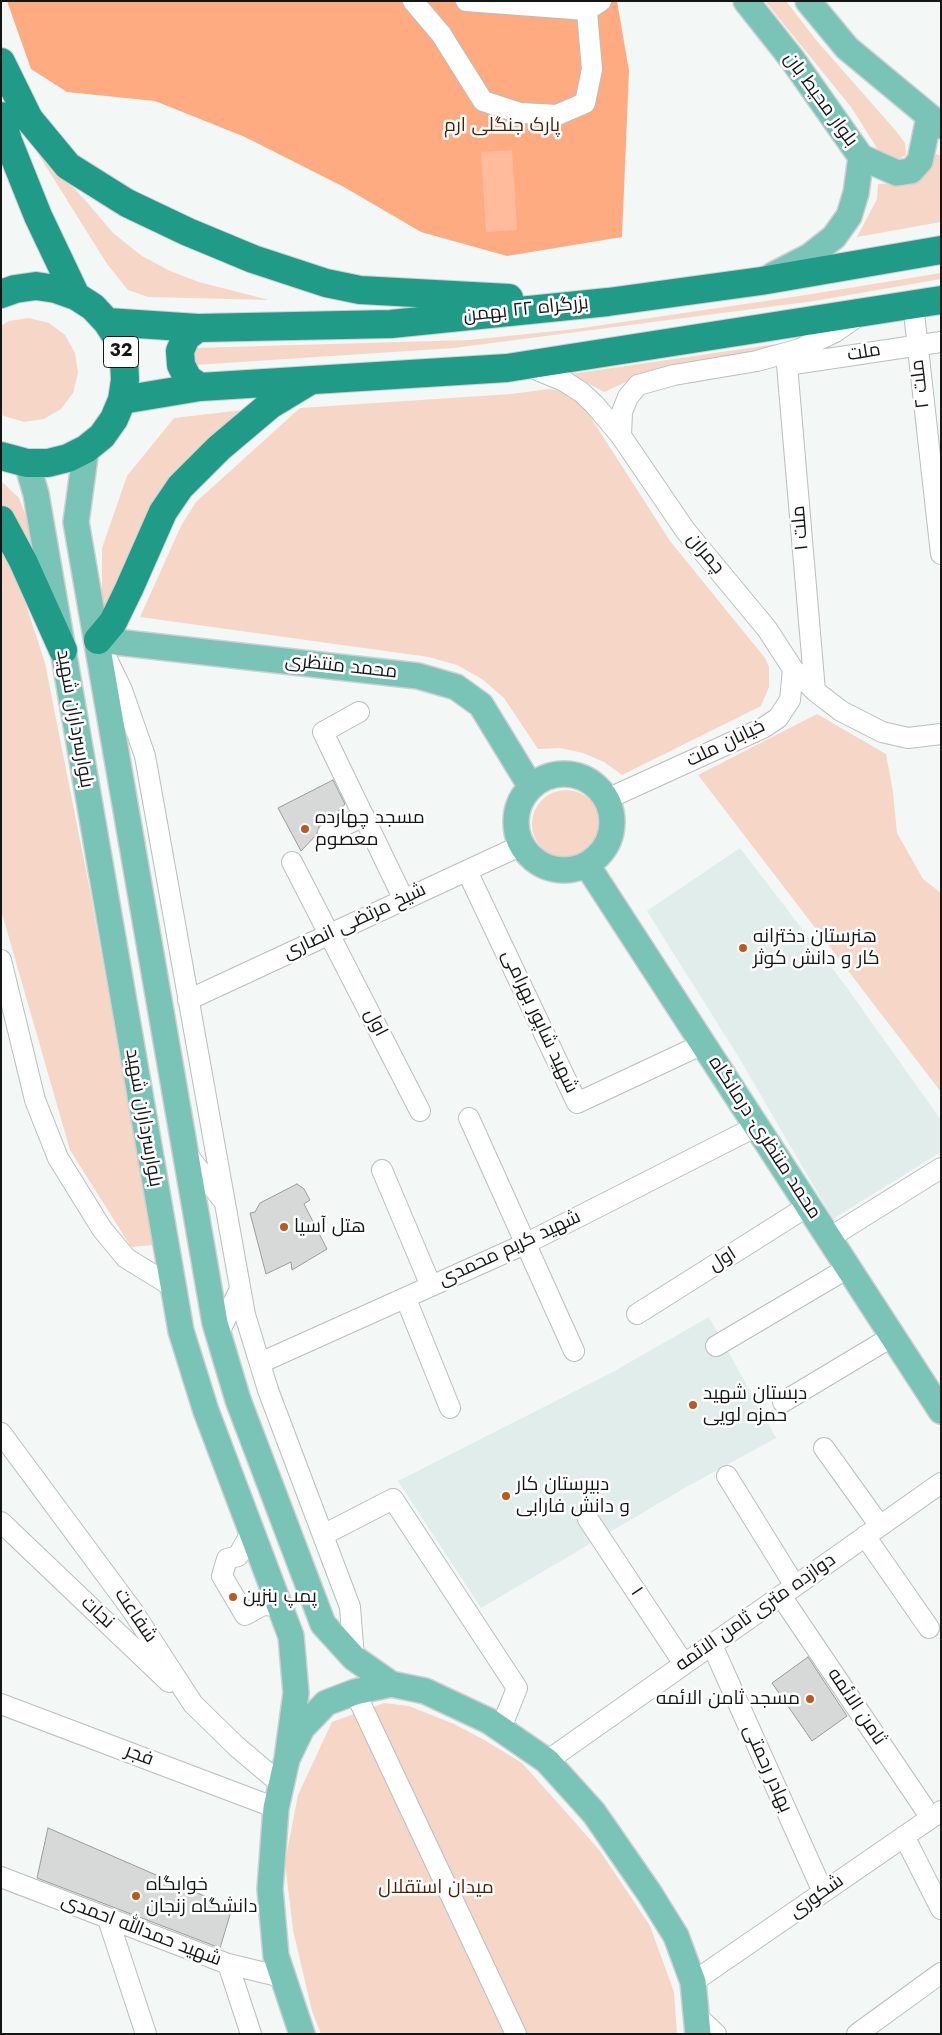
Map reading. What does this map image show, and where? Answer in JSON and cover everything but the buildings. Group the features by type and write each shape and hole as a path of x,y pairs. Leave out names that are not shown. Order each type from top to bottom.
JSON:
{"highway":[{"path":"1,62 29,119 68,166 127,203 188,232 253,259 326,283 360,290 608,302"},
{"name":"32","path":"1,116 8,142 38,216 76,296"},
{"name":"بزرگراه ۲۲ بهمن","path":"107,322 198,328 391,324 608,302 761,281 941,250"},
{"name":"32","path":"1,294 15,289 36,286 56,288 76,296 93,307 107,322 118,339 124,359 125,380 122,400 114,419 102,436 86,449 68,458 48,463 27,463 1,456"},
{"path":"122,400 200,387 524,365 941,300"},
{"path":"198,328 186,337 180,351 181,366 184,372 188,379 200,387"},
{"path":"98,640 112,622 129,589 163,512 180,487 219,448 270,405 314,379"},
{"path":"1,520 23,560 63,650"}],"main road":[{"name":"بلوار محیط بان","path":"746,1 792,59 861,157 856,193 849,216 834,237 810,256 761,281"},
{"path":"808,1 847,48 935,122 920,161 911,172 897,173 861,157"},
{"name":"بلوارسرداران شهید","path":"86,449 76,522 98,640 199,1243 218,1335 238,1400 323,1624 354,1658 391,1684"},
{"name":"بلوارسرداران شهید","path":"27,463 36,494 43,532 181,1331 206,1411 291,1636 296,1693 287,1759"},
{"path":"43,532 61,520 76,522"},
{"name":"محمد منتظری","path":"98,640 418,676 456,687 481,705 531,787"},
{"path":"553,775 578,776 590,781 607,799 613,824 611,836 598,858 587,865 576,870 550,869 529,856 522,845 516,821 518,808 531,787 553,775"},
{"name":"محمد منتظری- درمانگاه","path":"587,865 941,1410"},
{"path":"302,2034 276,1956 270,1889 279,1797 287,1759 302,1728 326,1703 355,1692 391,1684 424,1691 501,1728 547,1761 594,1813 650,1894 676,1936 694,1982 698,2026"}],"street":[{"path":"413,1 441,34 483,101 520,113 556,115 585,103 592,69 591,4 466,1"},
{"name":"ملت ۲","path":"913,304 941,554"},
{"path":"621,436 622,412 628,397 638,385 674,375 758,361 800,349 835,332 862,312"},
{"name":"ملت","path":"786,365 941,342"},
{"name":"چمران","path":"524,365 564,381 581,392 621,436 685,530 768,629 793,669"},
{"name":"ملت ۱","path":"786,365 815,691"},
{"path":"98,640 122,690 145,756 245,1315 260,1363 350,1607 354,1658"},
{"path":"793,669 815,691 841,711 882,732 908,738 941,734"},
{"name":"خیابان ملت","path":"607,799 763,728 778,718 790,700 793,669"},
{"path":"359,712 323,732 404,900"},
{"path":"328,833 364,816"},
{"name":"شیخ مرتضی انصاری","path":"188,1000 522,845"},
{"name":"اول","path":"292,862 420,1110"},
{"name":"شهید شاپور بهرامی","path":"467,870 577,1103 703,1044"},
{"path":"1,960 35,1100 58,1158 102,1229 126,1258 172,1287"},
{"path":"469,1118 574,1351"},
{"name":"شهید کریم محمدی","path":"260,1363 406,1299 526,1243 757,1126"},
{"path":"184,1151 224,1201"},
{"path":"829,1238 941,1168"},
{"path":"382,1170 431,1286"},
{"name":"اول","path":"637,1314 808,1206"},
{"path":"716,1346 848,1268"},
{"path":"218,1335 240,1289"},
{"path":"406,1299 450,1408"},
{"path":"783,1402 893,1336"},
{"name":"شفاعت","path":"1,1433 132,1610 193,1704 236,1746 279,1797"},
{"path":"824,1448 928,1628"},
{"name":"ثامن الائمه","path":"727,1476 788,1591 936,1815"},
{"name":"دوازده متری ثامن الائمه","path":"547,1761 941,1483"},
{"path":"323,1535 393,1499 517,1688 501,1728"},
{"name":"۱","path":"588,1519 684,1664"},
{"name":"نجات","path":"1,1522 193,1704"},
{"path":"252,1531 238,1556 227,1559 222,1576 245,1615 263,1605 280,1606"},
{"name":"بهادر رحمتی","path":"712,1645 823,1892"},
{"path":"355,1692 516,2034"},
{"name":"فجر","path":"1,1704 279,1797"},
{"name":"شکوری","path":"694,1982 936,1815"},
{"path":"904,1836 941,1909"},
{"name":"شهید حمدالله احمدی","path":"1,1878 228,1964 282,1977"},
{"path":"108,1918 146,2034"},
{"path":"228,1964 251,2034"},
{"path":"857,2034 941,1973"},
{"path":"698,2026 716,2034"}],"shaded area":[{"path":"512,150 517,230 486,232 481,152"},
{"path":"740,848 845,985 941,1120 941,1152 833,1219 738,1056 647,911"},
{"path":"709,1317 776,1438 688,1486 481,1608 398,1481 611,1373"}],"green space":[{"name":"پارک جنگلی ارم","path":"7,1 617,1 629,71 622,237 507,256 421,232 344,187 245,137 155,101 67,92 31,69"},
{"path":"765,1 786,1 816,40 896,131 905,143 906,155 895,161 882,156 851,107"},
{"path":"32,144 85,200 113,233 142,256 170,271 199,282 269,300 148,297 128,290 107,264"},
{"path":"936,154 941,156 941,222 857,237 877,199 878,184 902,183 928,167"},
{"path":"941,273 941,279 814,301 454,348 195,365 190,358 195,348 469,340 575,329"},
{"path":"29,318 49,323 65,335 75,353 78,373 73,393 61,409 44,419 24,422 1,415 1,326 9,321"},
{"path":"804,340 639,376 604,392 571,374"},
{"path":"549,389 561,391 582,404 670,541 765,658 769,667 769,687 761,706 622,775 604,762 583,753 560,748 538,749 504,698 482,679 457,665 429,657 140,617 181,526 196,502 300,408 511,394"},
{"path":"252,409 104,617 102,605 102,548 127,476 174,418"},
{"path":"1,481 19,498 30,526 33,564 1,507"},
{"path":"1,539 7,546 45,663 91,896 153,1245 131,1247 70,1150 1,910"},
{"path":"817,714 886,754 893,792 897,833 923,879 941,893 941,1092 698,775"},
{"path":"566,790 579,793 590,800 597,811 600,824 597,837 590,848 579,855 566,858 553,855 542,848 535,837 532,824 535,811 542,800 553,793"},
{"name":"میدان استقلال","path":"384,1703 409,1706 454,1724 486,1741 522,1763 565,1811 600,1851 650,1926 674,1992 677,2034 321,2034 312,2011 293,1930 285,1862 298,1795 332,1722"}],"place":[{"name":"مسجد چهارده معصوم","path":"305,829"},
{"name":"هنرستان دخترانه کار و دانش کوثر","path":"743,948"},
{"name":"هتل آسیا","path":"284,1227"},
{"name":"دبستان شهید حمزه لویی","path":"693,1405"},
{"name":"دبیرستان کار و دانش فارابی","path":"506,1496"},
{"name":"پمپ بنزین","path":"233,1597"},
{"name":"مسجد ثامن الائمه","path":"810,1699"},
{"name":"خوابگاه دانشگاه زنجان","path":"136,1896"}]}
